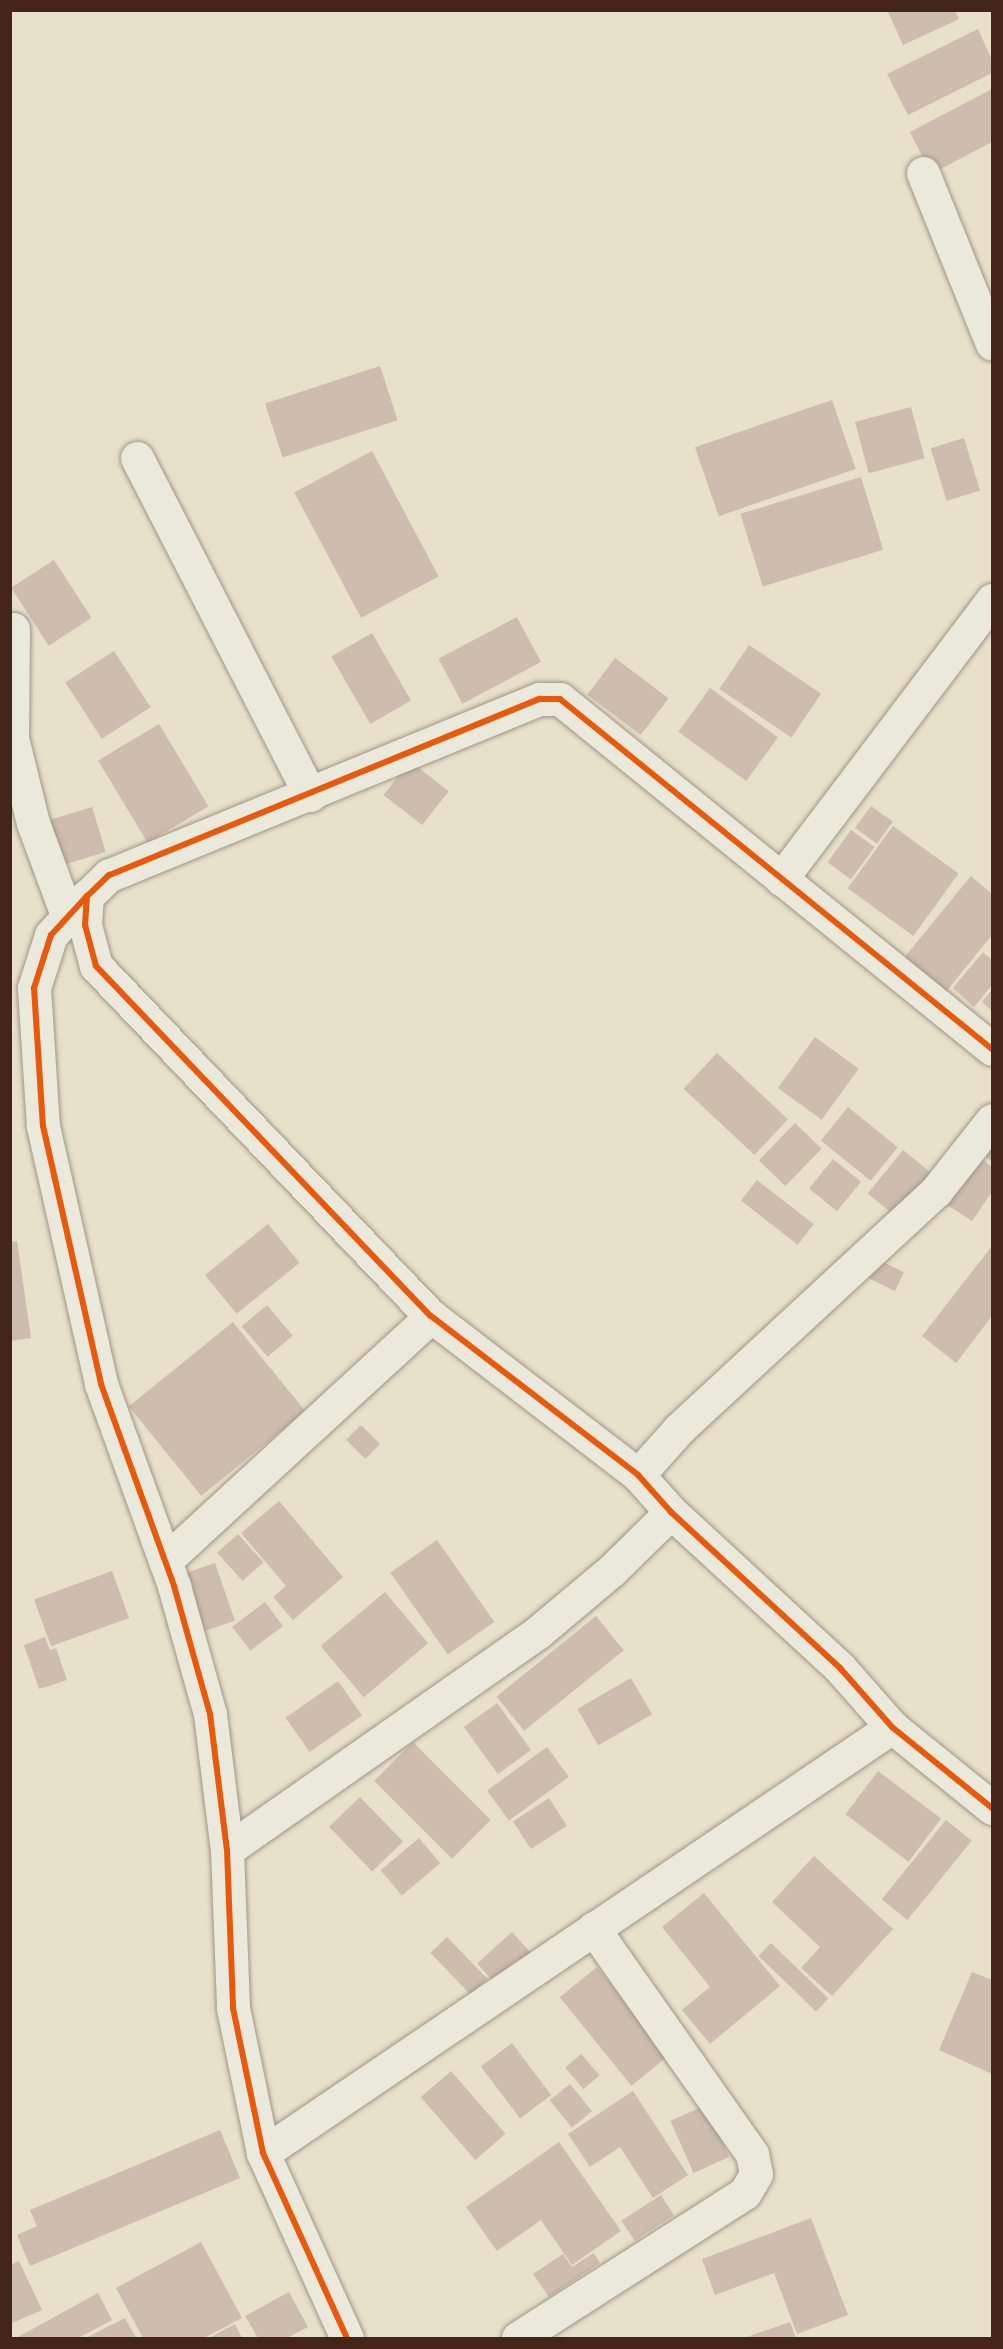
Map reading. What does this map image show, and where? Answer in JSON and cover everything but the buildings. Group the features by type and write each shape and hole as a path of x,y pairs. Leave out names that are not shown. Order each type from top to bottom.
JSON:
{"street":[{"path":"923,172 993,344"},
{"path":"137,458 310,795"},
{"path":"781,879 993,600"},
{"path":"13,629 12,738 33,823 77,906 85,925 96,966 430,1316 638,1475 671,1512 840,1668 892,1727 993,1808"},
{"path":"347,2338 263,2153 233,2008 227,1850 210,1714 165,1561 101,1384 43,1126 34,988 51,935 109,875 310,795 538,699 560,699 993,1049"},
{"path":"638,1475 679,1429 936,1191 993,1120"},
{"path":"165,1561 430,1316"},
{"path":"227,1850 537,1634 611,1571 671,1512"},
{"path":"263,2153 892,1727"},
{"path":"518,2338 745,2193 756,2174 752,2154 593,1928"}],"cycle path":[{"path":"992,1049 560,699 539,699 109,875 87,896 85,925 96,966 431,1316 638,1475 671,1512 840,1668 892,1727 992,1808"},
{"path":"87,896 51,935 34,988 43,1126 101,1384 174,1586 210,1714 227,1850 233,2008 263,2153 347,2338"}]}
